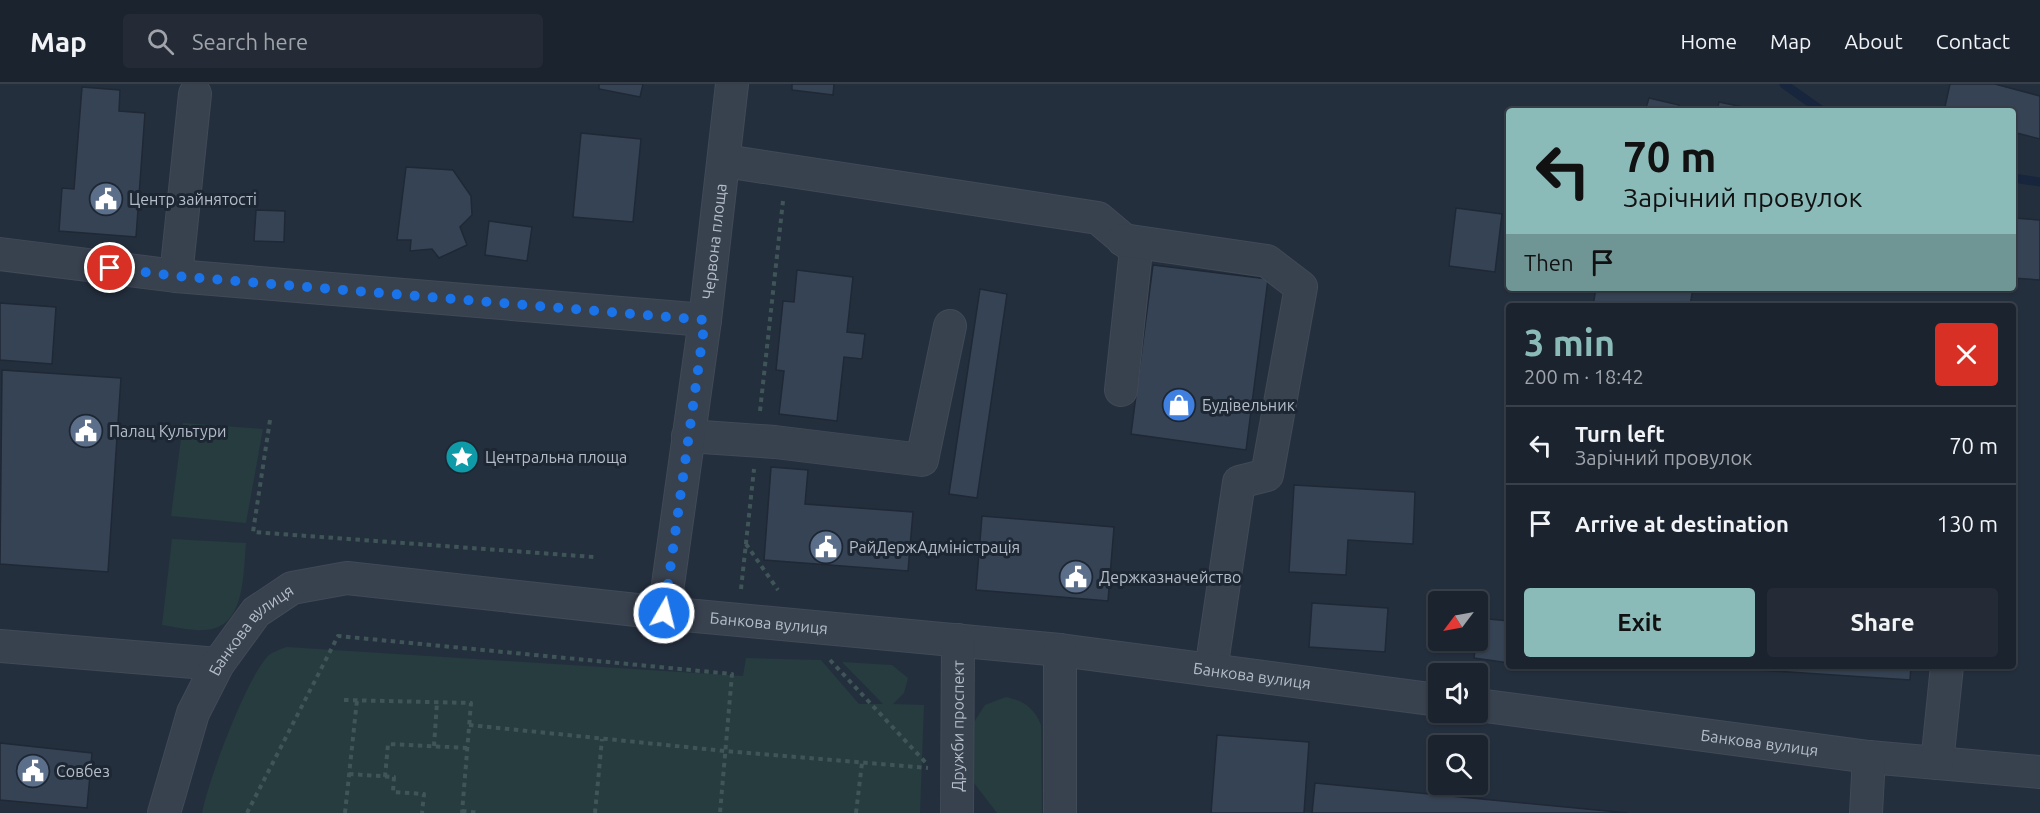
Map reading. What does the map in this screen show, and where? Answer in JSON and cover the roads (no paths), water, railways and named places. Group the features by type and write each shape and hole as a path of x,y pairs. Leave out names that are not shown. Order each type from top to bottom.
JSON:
{"street":[{"name":"Червона площа","path":"664,613 705,320 732,84"},
{"path":"176,276 195,94"},
{"path":"725,161 1098,218 1136,250 1121,390"},
{"path":"1123,240 1268,261 1301,287 1267,475 1239,482 1211,670"},
{"path":"0,254 176,276 705,320"},
{"path":"688,436 757,440 922,460 950,326"},
{"name":"Банкова вулиця","path":"164,813 192,713 218,664 256,612 292,588 347,579 664,613 1060,650 1428,699"},
{"name":"Дружби проспект","path":"957,813 958,640"},
{"path":"0,646 218,664"},
{"path":"1060,650 1060,813"},
{"path":"1937,763 1947,669"},
{"name":"Банкова вулиця","path":"1488,706 1869,757 2040,772"},
{"path":"1866,813 1869,757"}],"waterway":[{"path":"1784,84 1818,108"},
{"path":"2016,178 2040,182"}],"place":[{"name":"Центр зайнятості","path":"106,199"},
{"name":"Будівельник","path":"1179,405"},
{"name":"Палац Культури","path":"86,431"},
{"name":"Центральна площа","path":"462,457"},
{"name":"РайДержАдміністрація","path":"826,547"},
{"name":"Держказначейство","path":"1076,577"},
{"name":"Совбез","path":"33,771"}]}
